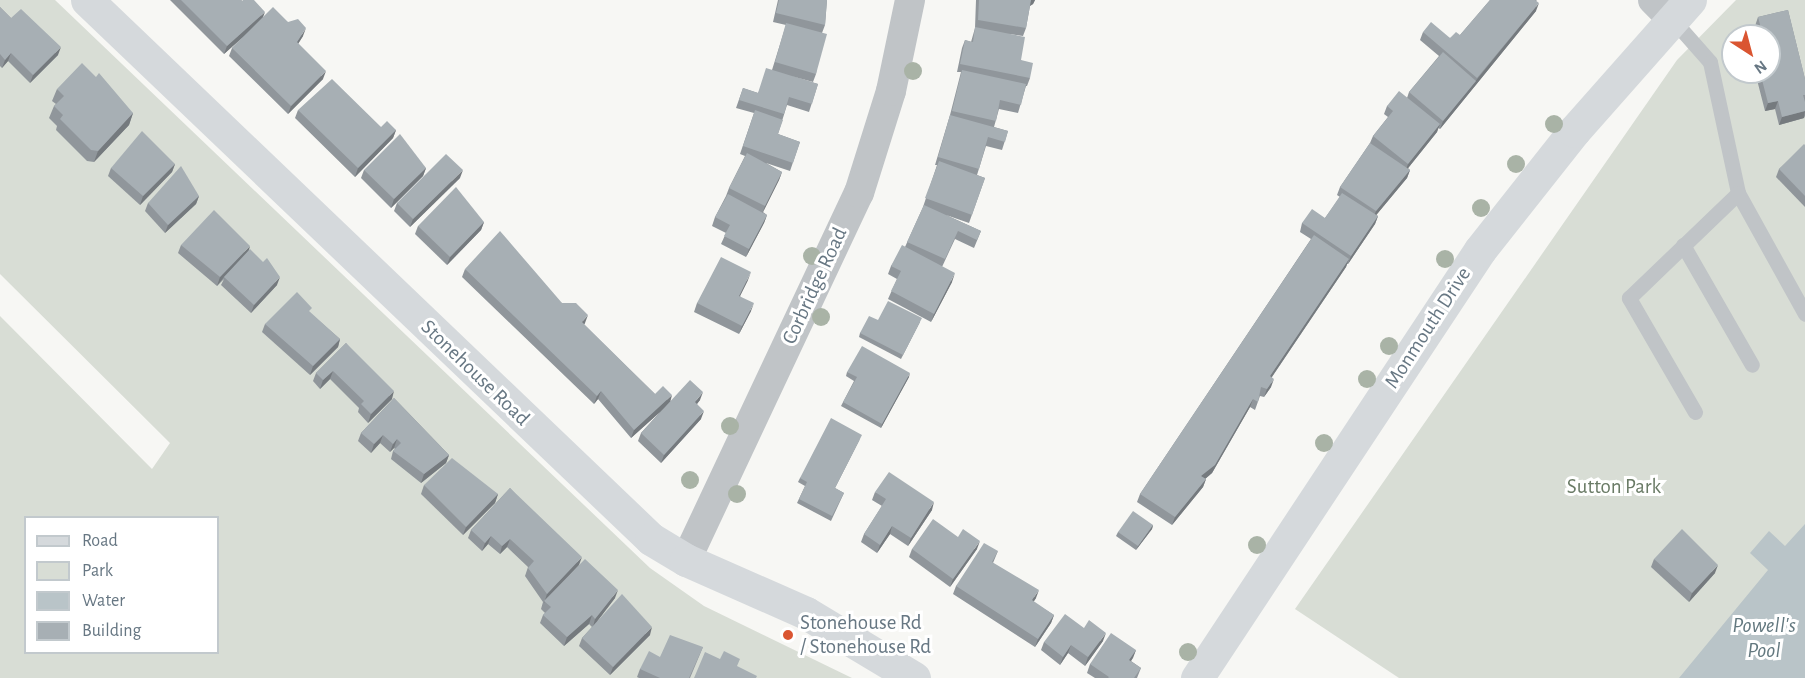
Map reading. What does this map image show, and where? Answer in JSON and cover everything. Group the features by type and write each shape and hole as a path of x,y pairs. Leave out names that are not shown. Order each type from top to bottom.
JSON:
{"street":[{"name":"Stonehouse Road","path":"87,0 621,513 686,560 806,614 914,678"},
{"name":"Corbridge Road","path":"686,560 859,193 891,91 910,0"},
{"name":"Monmouth Drive","path":"1197,678 1480,250 1672,7"}],"lane":[{"path":"1672,7 1710,62 1738,192 1805,314"},
{"path":"1695,412 1629,298 1738,192"},
{"path":"1683,245 1752,365"}],"green space":[{"path":"0,0 55,0 650,568 704,606 852,678 0,678 0,316 152,469 170,443 0,274"},
{"name":"Sutton Park","path":"1736,0 1805,0 1805,678 1399,678 1295,609 1677,60"}],"water":[{"name":"Powell's Pool","path":"1805,524 1805,678 1679,678 1768,570 1750,553 1769,531 1785,546"}],"building":[{"path":"181,0 254,0 265,12 227,46"},
{"path":"779,0 827,0 825,25 776,13"},
{"path":"979,0 1031,0 1026,28 978,20"},
{"path":"1490,0 1535,0 1539,3 1477,78 1423,32 1431,22 1450,38 1456,32 1460,35"},
{"path":"0,7 11,18 21,9 61,47 33,75 11,53 5,60 0,54"},
{"path":"273,7 288,22 298,19 306,28 297,42 326,71 291,106 232,48"},
{"path":"1788,10 1805,79 1805,95 1803,95 1805,111 1782,117 1778,101 1768,103 1763,84 1781,84 1781,24 1760,24 1758,17"},
{"path":"786,23 827,34 816,74 775,62"},
{"path":"975,27 1025,37 1021,60 1033,63 1030,78 960,64 965,40 973,42"},
{"path":"1443,52 1476,81 1443,121 1409,92"},
{"path":"82,63 96,77 99,73 133,113 98,151 91,150 60,119 63,115 54,106 64,96 57,89"},
{"path":"766,68 818,84 812,104 789,97 784,114 739,100 743,88 758,93"},
{"path":"962,70 1026,84 1021,105 1000,100 996,121 952,111"},
{"path":"332,79 381,127 387,121 396,130 358,168 298,110"},
{"path":"1399,91 1440,124 1408,164 1373,136 1393,111 1387,106"},
{"path":"755,110 783,120 778,134 800,142 793,163 743,146"},
{"path":"950,115 1008,131 1005,142 988,137 979,169 938,157"},
{"path":"142,131 175,164 143,196 111,168"},
{"path":"400,134 426,168 394,199 364,170"},
{"path":"1370,143 1410,170 1376,211 1340,187"},
{"path":"1805,145 1805,196 1779,169"},
{"path":"747,153 782,172 765,206 729,188"},
{"path":"446,154 463,170 413,219 397,203"},
{"path":"939,161 985,178 972,215 925,198"},
{"path":"181,166 199,196 168,225 148,203"},
{"path":"456,187 484,222 450,257 418,226"},
{"path":"1342,193 1378,216 1351,256 1302,223 1312,209 1325,218"},
{"path":"728,194 767,215 749,249 724,236 730,225 715,217"},
{"path":"924,205 981,231 977,240 958,231 945,259 907,242"},
{"path":"214,210 250,246 220,277 181,245"},
{"path":"500,231 562,303 576,303 588,315 582,322 655,394 663,386 672,395 634,430 601,391 597,396 465,269"},
{"path":"1314,235 1349,259 1270,376 1274,379 1267,389 1261,387 1258,402 1253,399 1215,465 1201,476 1206,479 1175,517 1140,494"},
{"path":"902,245 955,273 934,314 891,291 901,271 891,266"},
{"path":"250,249 263,262 267,258 280,277 254,305 224,277"},
{"path":"721,257 751,272 739,296 754,303 742,326 697,303"},
{"path":"297,292 312,308 309,311 340,339 313,366 265,324"},
{"path":"888,301 922,318 903,355 860,333 869,316 878,320"},
{"path":"346,343 394,391 371,414 361,404 364,401 333,371 323,380 316,373"},
{"path":"862,346 910,373 882,424 843,402 857,377 847,372"},
{"path":"690,380 703,392 695,402 704,411 664,455 641,433"},
{"path":"394,398 449,455 424,474 393,451 401,443 397,439 393,444 383,435 374,444 361,433"},
{"path":"831,418 862,435 835,488 844,493 832,516 799,499 807,482 800,478"},
{"path":"452,458 498,494 466,527 424,485"},
{"path":"889,472 934,502 911,538 892,526 880,545 864,534 886,499 875,492"},
{"path":"510,488 582,557 547,594 528,568 534,561 510,539 502,546 491,536 485,543 471,530"},
{"path":"1133,511 1153,525 1138,546 1118,532"},
{"path":"933,519 958,537 963,529 980,541 953,579 912,549"},
{"path":"1682,529 1718,565 1692,593 1654,559"},
{"path":"984,543 998,551 992,562 1039,590 1032,600 1054,615 1038,639 956,586"},
{"path":"585,559 618,590 595,619 592,615 567,637 543,615 551,607 544,601"},
{"path":"622,594 652,627 613,667 582,638"},
{"path":"1065,614 1084,628 1089,620 1106,633 1088,657 1071,645 1063,657 1044,642"},
{"path":"1111,633 1136,650 1129,660 1141,668 1134,678 1108,678 1090,664"},
{"path":"670,635 703,647 689,678 660,678 640,669 649,651 660,657"},
{"path":"724,651 740,659 737,666 757,676 756,678 694,678 705,652 720,659"}],"place":[{"name":"Stonehouse Rd / Stonehouse Rd","path":"788,635"}]}
